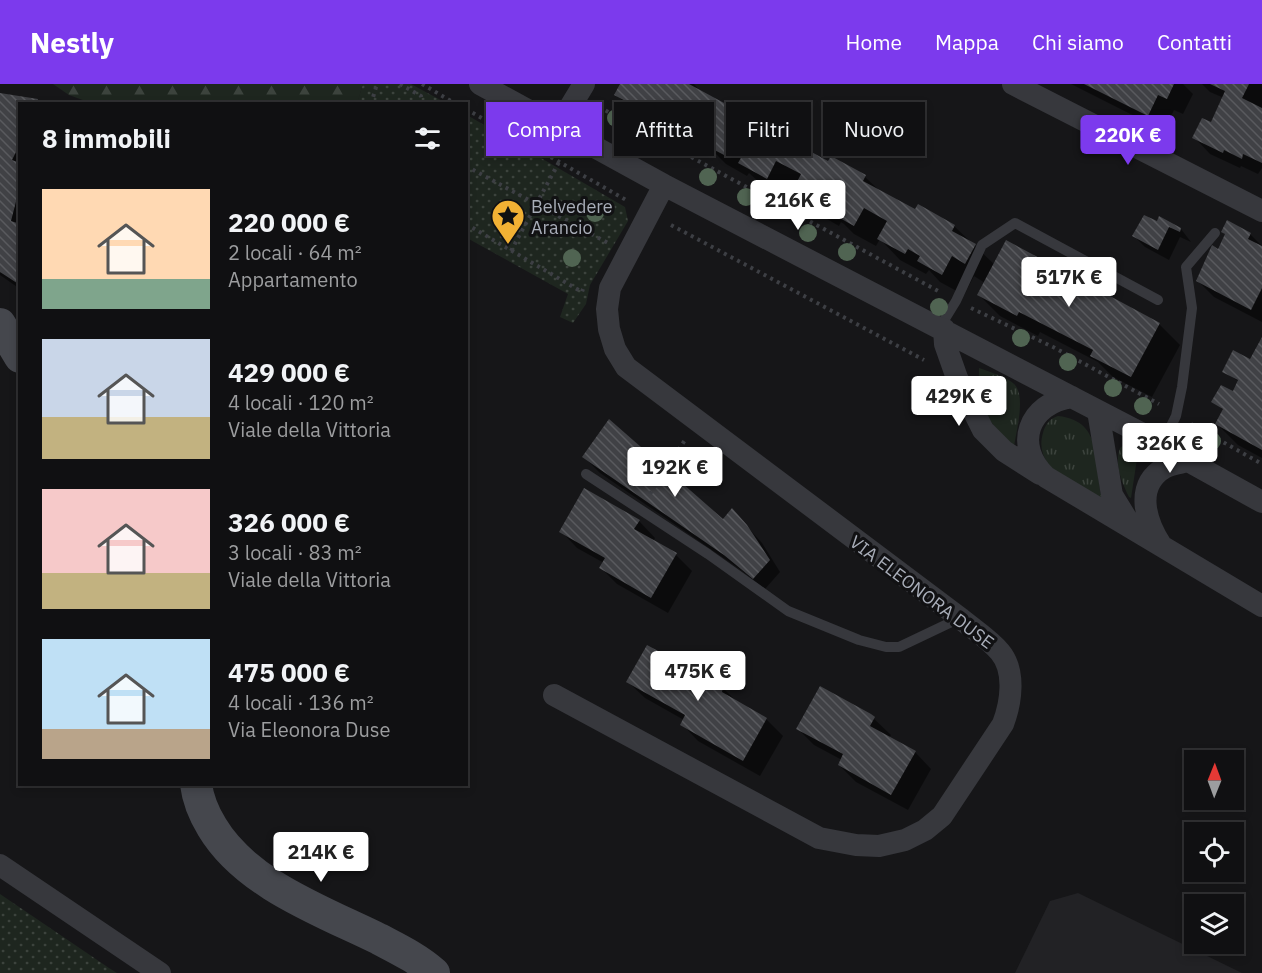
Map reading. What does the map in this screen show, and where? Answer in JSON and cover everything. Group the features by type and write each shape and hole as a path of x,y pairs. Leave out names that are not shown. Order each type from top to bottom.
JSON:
{"main road":[{"path":"0,324 18,354"},
{"path":"197,786 203,811 214,831 228,851 249,870 273,886 406,953 434,973"}],"street":[{"path":"480,84 513,102"},
{"path":"1013,84 1262,211"},
{"path":"573,102 581,89"},
{"path":"602,151 1162,444 1262,502"},
{"name":"VIA ELEONORA DUSE","path":"554,695 819,838 856,845 879,846 905,840 925,830 942,816 1003,724 1009,707 1011,685 1001,652 960,618 626,367 615,349 609,329 610,288 619,250 650,214 664,185"},
{"path":"942,328 957,378 983,430 1004,451 1262,606"},
{"path":"1046,477 1038,470 1028,449 1030,426 1043,408 1051,402 1072,397"},
{"path":"1098,411 1112,495 1133,529"},
{"path":"1162,546 1147,518 1146,493 1151,481 1165,468 1188,461"},
{"path":"0,865 160,973"}],"lane":[{"path":"942,328 982,245 1015,223 1158,300"},
{"path":"1162,444 1176,416 1182,387 1192,308 1186,267 1215,233"},
{"path":"586,474 708,554 788,611 859,640 886,647 899,647 960,618"}],"path":[{"path":"372,102 377,84"},
{"path":"400,84 421,96 422,102"},
{"path":"422,84 453,102"},
{"path":"581,89 956,301 1053,347 1154,401 1176,416 1262,464"},
{"path":"468,110 650,214 957,378"},
{"path":"511,250 559,162"},
{"path":"468,167 619,250"},
{"path":"468,225 582,292 587,283"},
{"path":"606,251 619,250"},
{"path":"647,498 697,421"}],"shaded area":[{"path":"1078,893 1184,945 1184,954 1203,954 1242,973 1015,973 1050,901"}],"green space":[{"path":"53,84 363,84 358,102 88,102 69,95"},
{"path":"363,84 411,84 444,102 357,102"},
{"path":"468,116 486,126 486,156 537,156 625,207 628,221 590,285 586,304 573,323 560,317 568,294 468,239"},
{"path":"979,368 1005,378 1017,388 1020,404 1014,447 1008,446 985,410 980,393"},
{"path":"1058,416 1073,420 1084,427 1090,436 1103,501 1070,483 1051,467 1044,457 1041,446 1044,430 1050,421"},
{"path":"1124,445 1135,447 1138,452 1131,498 1124,486 1118,467 1118,454"},
{"path":"0,894 109,968 117,973 0,973"}],"building":[{"path":"620,84 689,84 726,104 726,156 714,150 714,102 647,102 643,100 642,102 627,102 614,95"},
{"path":"1084,84 1174,84 1167,99 1158,95 1148,116"},
{"path":"1210,84 1249,84 1242,98 1262,108 1262,163 1243,154 1242,159 1224,150 1223,153 1192,138 1202,118 1211,122 1225,91"},
{"path":"0,93 38,99 37,102 18,102 18,148 12,160 18,162 18,194 11,221 18,223 18,284 0,272"},
{"path":"811,152 828,161 831,156 866,175 863,181 915,209 918,204 955,225 952,231 976,244 965,264 952,256 942,275 917,261 920,256 908,249 905,254 877,239 887,221 864,208 854,226 831,213 833,210 819,202 818,206 792,192 801,174 776,161 767,179 738,163 742,156 811,156"},
{"path":"1144,215 1157,221 1159,216 1181,228 1180,232 1169,227 1158,250 1132,236"},
{"path":"1227,220 1251,233 1248,239 1262,246 1262,288 1251,310 1196,281 1212,245 1218,249 1225,234 1221,232"},
{"path":"1006,240 1160,323 1131,377 1090,356 1093,350 1019,312 1017,316 977,295"},
{"path":"1262,337 1262,450 1215,424 1223,409 1211,402 1221,385 1233,391 1238,380 1222,372 1233,350 1250,359"},
{"path":"609,419 723,519 732,508 747,525 770,560 753,579 724,555 582,457"},
{"path":"584,488 640,520 634,529 677,553 651,598 599,568 605,558 559,532"},
{"path":"647,645 723,686 722,692 767,718 743,761 680,725 685,715 626,682"},
{"path":"820,686 871,714 875,717 870,726 916,751 891,795 838,765 843,754 796,729"}],"place":[{"name":"Belvedere Arancio","path":"508,245"}]}
